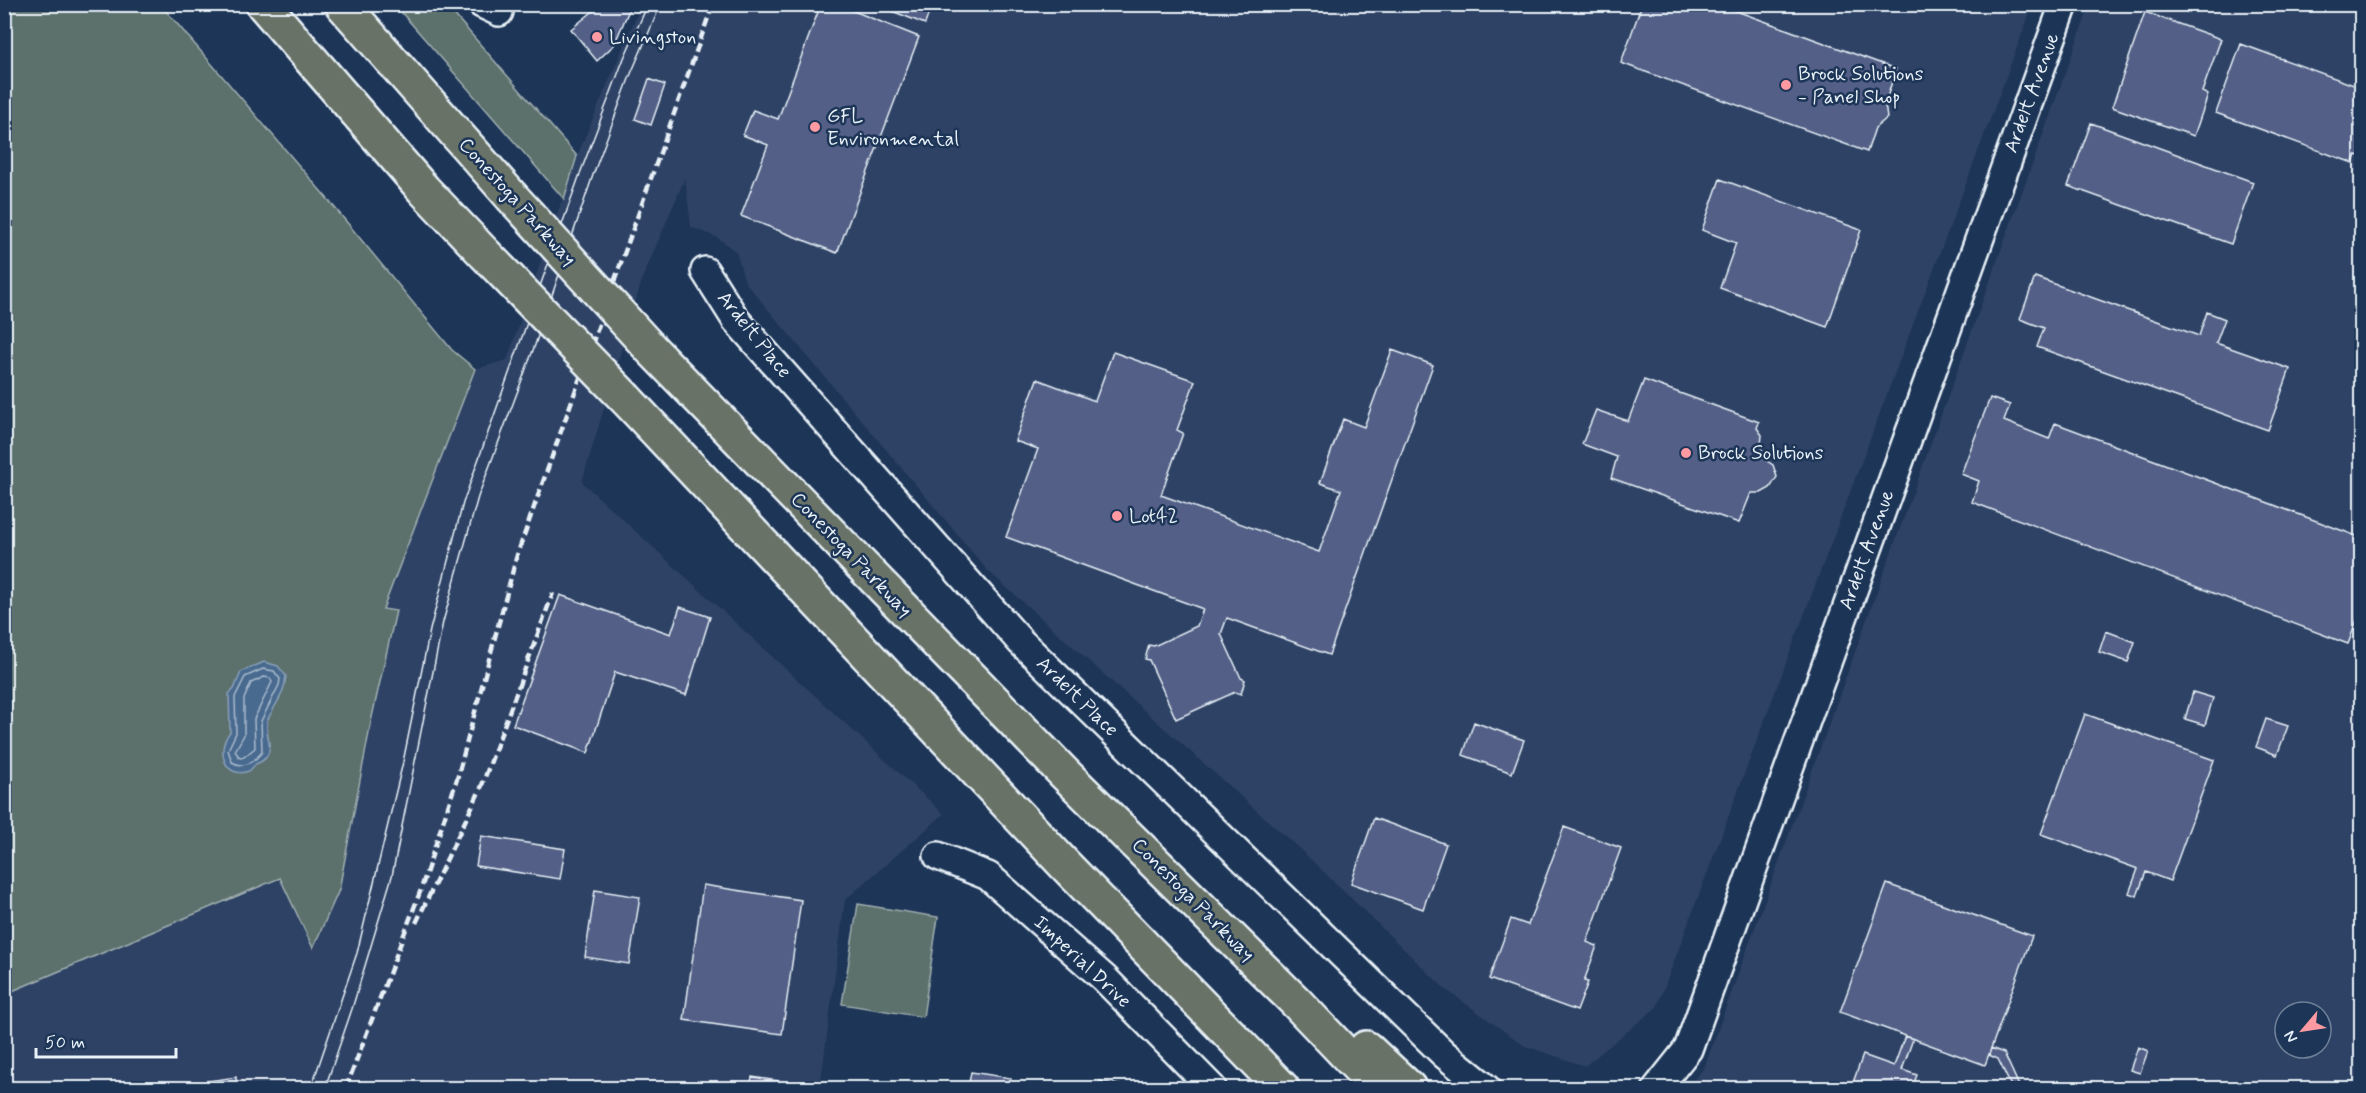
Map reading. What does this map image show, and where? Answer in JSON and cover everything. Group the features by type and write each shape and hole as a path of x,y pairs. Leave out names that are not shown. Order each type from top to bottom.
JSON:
{"highway":[{"path":"262,4 424,190 626,399 1064,864 1282,1089"},
{"name":"Conestoga Parkway","path":"342,4 511,196 652,350 1064,773 1295,1001 1378,1089"},
{"path":"1295,1001 1335,1019 1409,1089"}],"street":[{"name":"Ardelt Avenue","path":"1657,1089 1688,1048 2064,4"},
{"name":"Ardelt Place","path":"705,271 736,320 1020,641 1444,1054 1486,1089"},
{"name":"Imperial Drive","path":"938,855 988,876 1104,978 1212,1089"}],"shaded area":[{"path":"641,5 2033,5 1657,1007 1585,1066 1525,1046 1445,989 1304,853 988,571 745,282 736,252 718,238 691,227 685,178 643,277 582,482 944,814 845,900 820,1088 5,1088 5,994 279,880 475,369 507,360 577,156"},
{"path":"2090,5 2361,5 2361,1088 1686,1088 1704,1068"}],"green space":[{"path":"5,5 161,5 326,197 452,350 475,369 383,609 396,611 372,717 339,890 313,948 280,878 5,994"},
{"path":"395,5 446,5 577,156 564,199"},
{"path":"858,904 938,917 923,1017 842,1004"}],"water":[{"path":"264,662 278,666 286,676 285,682 282,693 268,719 269,752 265,759 249,771 241,773 228,767 223,755 223,747 230,732 229,694 234,689 241,672"}],"building":[{"name":"Livingston","path":"602,4 625,4 629,10 614,45 597,61 571,29"},
{"name":"GFL Environmental","path":"821,4 836,4 919,37 837,253 741,216 768,145 743,135 753,110 778,119"},
{"path":"874,4 932,4 925,24"},
{"name":"Brock Solutions - Panel Shop","path":"1642,4 1717,4 1896,69 1885,104 1887,118 1875,128 1867,152 1621,63"},
{"path":"2145,12 2221,39 2202,92 2208,95 2194,136 2112,107"},
{"path":"2241,44 2362,88 2362,157 2356,155 2353,163 2216,113"},
{"path":"649,79 665,85 651,125 635,119"},
{"path":"2091,123 2253,182 2231,244 2068,186"},
{"path":"1720,179 1861,230 1827,327 1720,288 1736,243 1702,230"},
{"path":"2035,277 2199,336 2207,312 2225,319 2216,343 2290,369 2268,430 2037,347 2044,328 2020,319"},
{"name":"Lot42","path":"1392,350 1433,365 1329,655 1227,618 1221,634 1241,678 1245,680 1241,694 1235,692 1176,719 1149,660 1145,659 1149,645 1154,646 1197,626 1203,609 1006,537 1038,449 1015,441 1037,379 1095,401 1113,352 1195,381 1177,430 1183,433 1161,495 1319,552 1341,490 1320,483 1343,419 1364,427"},
{"name":"Brock Solutions","path":"1644,380 1759,422 1757,428 1762,435 1761,445 1764,459 1773,465 1777,477 1770,488 1761,493 1751,493 1739,523 1611,478 1617,457 1582,444 1596,410 1628,421"},
{"path":"1990,398 2010,405 2004,421 2049,439 2055,423 2362,538 2362,607 2348,644 1972,502 1979,481 1961,474"},
{"path":"560,595 671,634 680,607 710,617 686,695 615,672 588,753 513,725"},
{"path":"2106,631 2135,642 2128,662 2099,652"},
{"path":"2193,692 2213,698 2205,725 2185,719"},
{"path":"2085,714 2214,760 2170,881 2146,872 2137,896 2129,893 2138,869 2041,834"},
{"path":"2266,719 2288,726 2277,755 2256,747"},
{"path":"1474,722 1524,740 1512,773 1463,755"},
{"path":"1374,818 1446,844 1423,909 1351,883"},
{"path":"1564,827 1621,848 1587,942 1597,946 1584,981 1588,982 1577,1011 1489,979 1511,919 1528,925"},
{"path":"481,836 565,849 560,879 476,866"},
{"path":"1887,884 2032,936 1985,1065 1840,1012"},
{"path":"703,885 801,900 782,1034 684,1020"},
{"path":"595,890 640,897 629,964 585,957"},
{"path":"1905,1036 1913,1039 1902,1070 1917,1075 1912,1088 1851,1088 1863,1055 1894,1066"},
{"path":"2138,1047 2148,1051 2140,1073 2130,1070"},
{"path":"1991,1048 2004,1053 2020,1088 2012,1088 1998,1059 1989,1055"},
{"path":"971,1072 1011,1078 1009,1088 968,1088"},
{"path":"236,1077 237,1088 160,1088"},
{"path":"752,1077 798,1084 798,1088 750,1088"},
{"path":"1100,1081 1123,1086 1123,1088 1098,1088"},
{"path":"707,1083 741,1088 706,1088"}],"tram line":[{"path":"311,1088 357,953 403,762 430,630 463,503 581,171 624,58 648,4"},
{"path":"325,1088 352,1009 392,876 443,622 478,497 535,345 593,175 630,76 661,4"}],"railway":[{"path":"346,1088 420,892 457,779 517,555 713,4"},
{"path":"416,923 481,788 553,593"}],"place":[{"name":"Livingston","path":"597,37"},
{"name":"Brock Solutions - Panel Shop","path":"1786,85"},
{"name":"GFL Environmental","path":"815,127"},
{"name":"Brock Solutions","path":"1686,453"},
{"name":"Lot42","path":"1117,516"}]}
